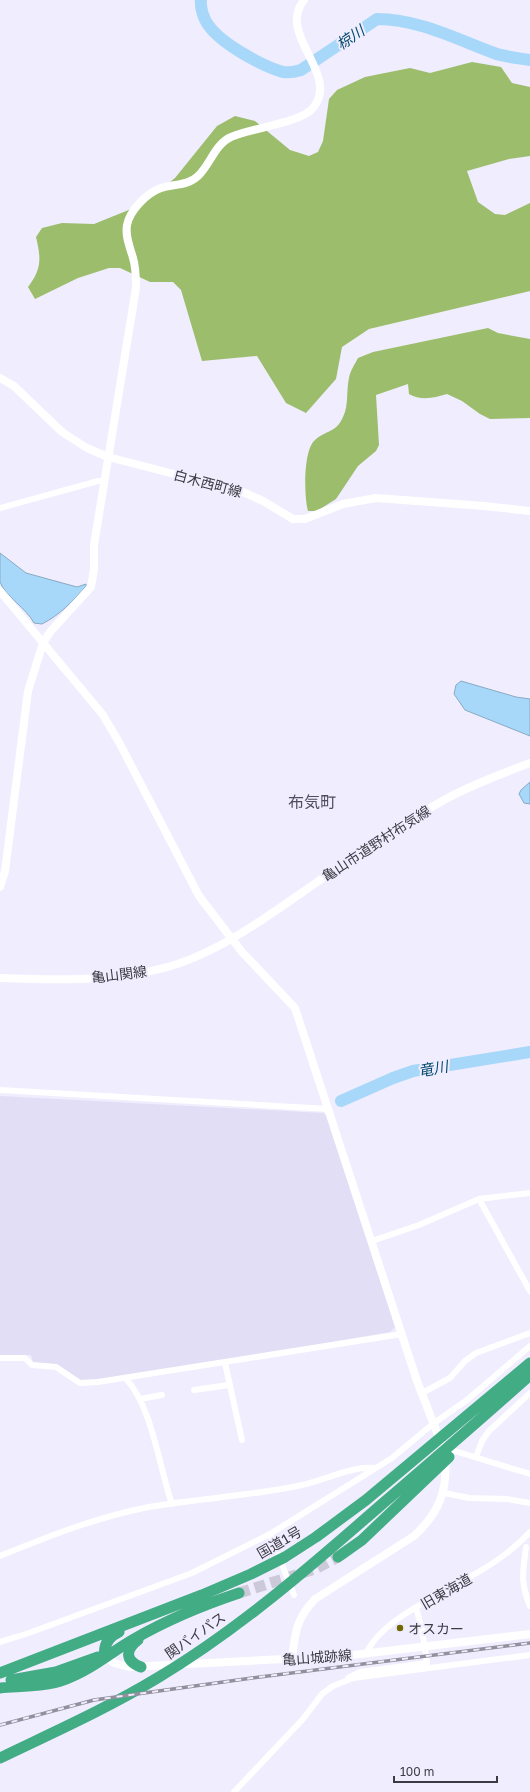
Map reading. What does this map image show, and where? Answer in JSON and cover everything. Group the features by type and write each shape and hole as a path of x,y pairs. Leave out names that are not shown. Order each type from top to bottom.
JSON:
{"highway":[{"name":"関バイパス","path":"0,1758 122,1698 159,1678 211,1643 285,1587 457,1441 530,1367"},
{"name":"国道1号","path":"0,1673 202,1595 268,1566 316,1537 384,1485 530,1367"},
{"path":"338,1557 374,1529 530,1379"},
{"path":"0,1688 35,1685 65,1679 83,1671 146,1632 180,1616 240,1593"},
{"path":"105,1657 104,1648 110,1637 202,1595"},
{"path":"140,1667 130,1660 128,1651 130,1647 143,1637 180,1616"},
{"path":"0,1682 56,1672 96,1657 105,1657"}],"street":[{"path":"0,887 5,872 28,691 44,644 50,632 91,587 94,569 94,546 136,288 134,263 127,236 127,225 131,214 156,190 186,182 198,176 220,146 229,138 295,118 310,111 320,93 320,80 308,54 298,26 298,11 304,0"},
{"name":"白木西町線","path":"0,378 14,386 62,432 77,443 108,457 186,477 216,482 249,494 285,516 298,520 343,504 376,498 530,511"},
{"path":"0,508 98,481 104,481"},
{"path":"0,591 44,644 47,650 103,716 120,744 199,896 242,952 295,1008 417,1381 442,1447 446,1468 444,1493 434,1513 424,1528 414,1536 324,1592 305,1609 298,1622 292,1659"},
{"name":"亀山市道野村布気線","path":"231,938 280,907 399,826 445,799 490,778 530,763"},
{"name":"亀山関線","path":"0,978 97,978 135,974 172,966 196,957 231,938"},
{"path":"0,1090 329,1109"},
{"path":"372,1241 419,1225 479,1199 498,1195 530,1193"},
{"path":"479,1199 530,1291"},
{"path":"422,1392 450,1378 465,1361 476,1353 530,1333"},
{"path":"0,1358 26,1358 32,1364 56,1367 80,1383 126,1379 402,1334"},
{"path":"0,1642 26,1634 192,1573 270,1536 392,1458 435,1426 530,1346"},
{"path":"225,1363 242,1440"},
{"path":"126,1379 135,1388 147,1416 162,1475 172,1504"},
{"path":"194,1390 230,1386"},
{"path":"476,1457 482,1441 489,1431 530,1393"},
{"path":"140,1399 162,1395"},
{"path":"442,1447 530,1474"},
{"path":"0,1556 50,1535 111,1516 172,1504 302,1485 347,1471 366,1467 375,1468"},
{"path":"444,1493 469,1498 507,1499 530,1503"},
{"name":"旧東海道","path":"366,1654 369,1645 389,1625 480,1571 512,1550 530,1532"},
{"path":"270,1536 294,1595"},
{"path":"512,1550 528,1547 523,1582 524,1591 530,1606"},
{"path":"234,1792 303,1719 322,1694 360,1672 426,1663 422,1629 416,1608"},
{"name":"亀山城跡線","path":"105,1657 121,1666 140,1667 292,1659 366,1654 530,1634"},
{"path":"343,1681 353,1678 530,1655"}],"shaded area":[{"path":"0,1096 323,1113 328,1117 395,1327 390,1332 151,1373 81,1381 57,1365 33,1363 31,1355 0,1356"}],"green space":[{"path":"472,62 501,67 512,83 530,87 530,156 509,159 467,171 478,202 495,214 505,215 530,203 530,291 369,329 342,347 336,379 306,413 286,403 257,356 202,361 181,290 173,282 150,282 120,268 109,268 78,278 35,299 28,287 33,281 38,269 39,251 36,237 42,228 62,223 94,224 141,205 175,178 217,126 235,116 255,121 290,150 309,156 318,152 323,141 329,99 337,90 365,77 410,68 430,73"},
{"path":"488,328 498,333 530,339 530,418 490,419 480,414 462,401 447,394 437,397 418,398 409,394 408,384 376,395 379,445 376,451 358,466 336,499 317,511 308,511 305,485 308,453 315,440 334,429 343,417 346,408 348,383 351,370 358,358 373,352"}],"water":[{"path":"0,553 26,573 77,587 86,584 86,586 55,616 42,624 34,623 6,592 0,582"},
{"path":"461,681 516,697 530,699 530,736 465,710 454,694 456,685"},
{"path":"530,782 530,804 524,803 519,794 521,790"}],"waterway":[{"name":"椋川","path":"201,0 201,7 204,17 215,33 243,54 264,65 283,72 301,70 377,19 407,22 422,26 498,54 530,60"},
{"name":"竜川","path":"341,1101 393,1078 413,1071 530,1052"}],"tunnel":[{"path":"239,1593 315,1569 338,1557"}],"railway":[{"path":"0,1725 94,1700 252,1678 530,1643"}],"place":[{"name":"オスカー","path":"400,1628"}],"district":[{"name":"布気町","path":"312,802"}]}
